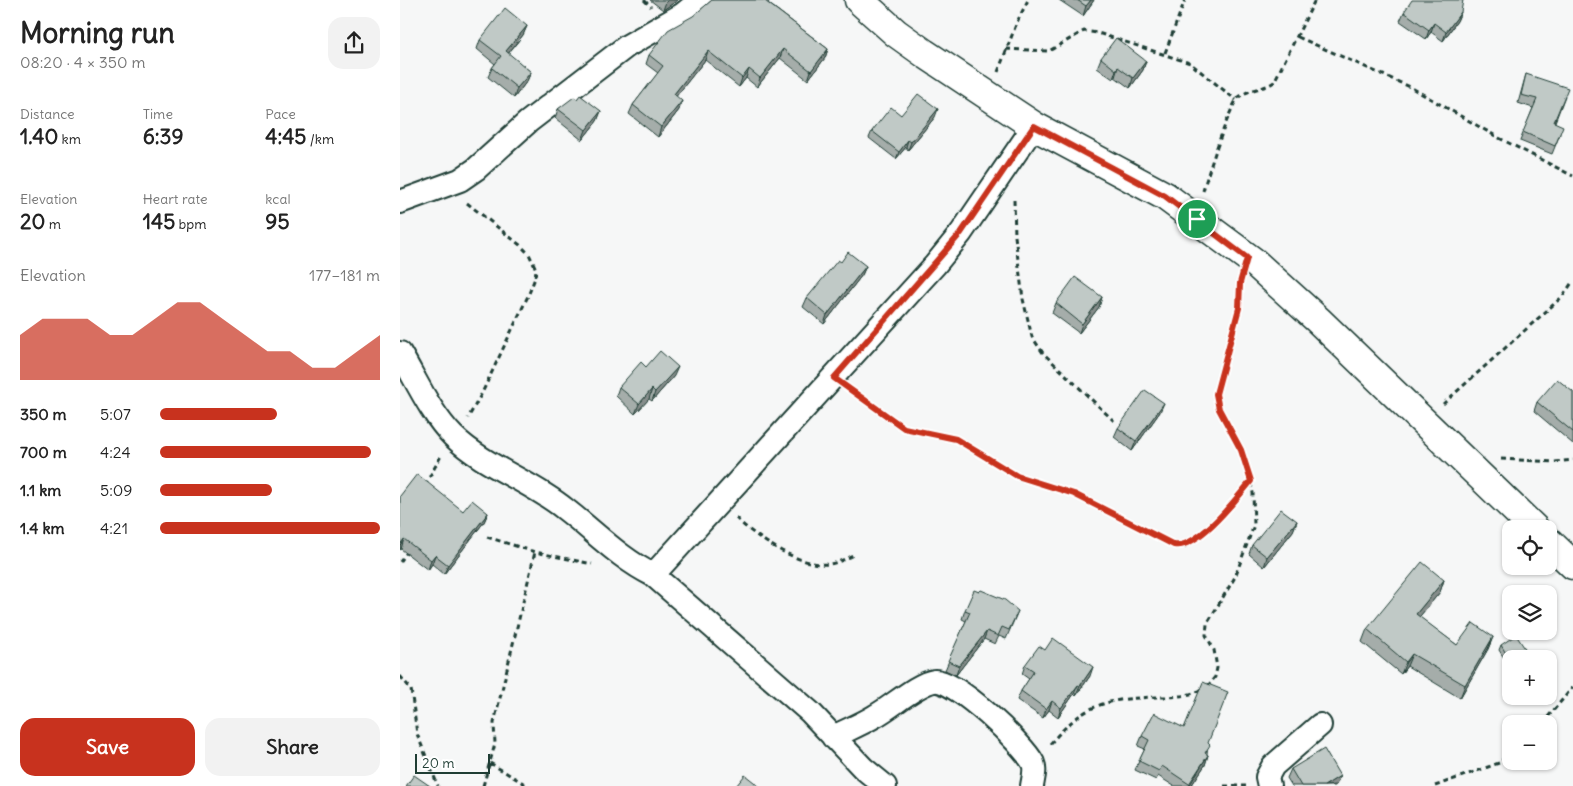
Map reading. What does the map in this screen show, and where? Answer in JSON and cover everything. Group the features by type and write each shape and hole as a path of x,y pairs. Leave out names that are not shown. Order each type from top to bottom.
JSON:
{"street":[{"path":"400,202 446,187 476,168 528,122 627,46 687,11 700,0"},
{"path":"859,0 896,33 990,97 1034,126 1165,196 1247,258 1318,320 1526,520"},
{"path":"644,570 721,501 935,266 966,226 1034,126"},
{"path":"400,353 442,422 454,436 511,476 565,508 608,547 644,570 810,712 863,768 885,786"},
{"path":"1557,550 1573,565"},
{"path":"834,737 875,716 932,681 938,681 959,690 982,709 1033,764 1032,786"},
{"path":"1269,786 1267,780 1270,770 1320,725"}],"path":[{"path":"990,97 1006,49 1028,0"},
{"path":"1165,53 1185,0"},
{"path":"1197,219 1204,187 1232,106 1236,100 1249,91 1267,87 1274,82 1315,0"},
{"path":"1006,49 1037,52 1054,50 1084,30 1165,53 1198,68 1236,100"},
{"path":"1298,37 1410,87 1499,138 1573,176"},
{"path":"1012,159 1015,236 1024,299 1032,336 1044,353 1114,422"},
{"path":"425,490 430,473 454,436 473,412 528,296 535,278 536,269 529,254 520,245 446,187"},
{"path":"1033,764 1063,728 1096,704 1117,700 1182,696 1192,694 1212,683 1217,668 1206,627 1235,577 1254,525 1251,481 1241,450 1219,409 1216,394 1239,308 1240,283 1247,258"},
{"path":"1424,422 1562,296 1573,281"},
{"path":"834,378 904,428 956,439 1017,476 1074,494 1174,545 1182,547 1188,545 1215,522 1251,481"},
{"path":"1460,457 1554,462 1573,460"},
{"path":"721,501 743,525 760,539 789,554 814,563 830,564 855,554"},
{"path":"487,538 535,552 600,566 644,570"},
{"path":"400,562 410,548"},
{"path":"400,552 405,555"},
{"path":"484,786 495,744 494,723 535,552"},
{"path":"400,676 411,689 417,734 438,786"},
{"path":"1550,715 1573,687"},
{"path":"1435,786 1502,760"},
{"path":"490,763 528,786"},
{"path":"1224,786 1251,786"}],"building":[{"path":"712,0 766,0 828,49 811,71 783,49 760,78 749,69 742,78 708,51 674,94 682,101 661,127 633,105 663,66 649,55 668,30 693,16"},
{"path":"1077,0 1091,0 1086,6"},
{"path":"1412,0 1463,0 1461,12 1446,32 1434,23 1429,30 1404,12"},
{"path":"505,8 527,26 506,51 531,72 517,88 492,68 501,56 480,40"},
{"path":"1116,38 1146,61 1133,78 1118,67 1116,70 1101,58"},
{"path":"1526,74 1568,88 1554,122 1563,126 1555,146 1523,132 1537,99 1521,95"},
{"path":"918,94 938,109 911,142 908,140 899,152 872,131 891,107 901,115"},
{"path":"580,95 601,111 586,130 558,109 574,97 577,99"},
{"path":"848,252 866,266 827,315 807,298 838,260 841,262"},
{"path":"1075,277 1102,297 1082,324 1056,303"},
{"path":"660,351 678,367 655,392 652,389 639,404 619,387 641,362 646,367"},
{"path":"1557,379 1573,392 1573,432 1537,402"},
{"path":"1145,390 1164,403 1136,441 1118,428"},
{"path":"417,474 463,511 472,500 488,513 448,565 435,555 431,560 404,539 400,545 400,496"},
{"path":"1281,509 1297,521 1267,557 1252,545"},
{"path":"1422,562 1444,580 1416,614 1457,645 1473,623 1493,637 1465,685 1412,654 1406,662 1367,629"},
{"path":"974,590 979,592 981,590 1005,600 1018,611 1009,630 1002,627 998,636 987,631 959,666 948,661 970,612 965,610"},
{"path":"1053,638 1093,667 1061,708 1052,701 1046,709 1021,691 1034,671 1025,665 1039,646 1045,650"},
{"path":"1508,640 1519,640 1526,650 1504,650 1501,645"},
{"path":"1203,682 1228,692 1208,743 1210,745 1205,753 1208,755 1189,784 1162,766 1159,771 1139,761 1149,740 1142,736 1154,713 1184,728"},
{"path":"1324,749 1340,776 1324,786 1301,786 1291,769"},
{"path":"414,775 430,786 406,786"},
{"path":"745,775 759,786 736,786"}],"route":[{"path":"1034,126 1165,196 1197,219 1247,258 1240,283 1239,308 1221,370 1216,400 1241,450 1251,481 1215,522 1188,545 1182,547 1174,545 1099,505 1074,494 1017,476 956,439 914,432 904,428 834,378 935,266 991,191 1034,126"}]}
